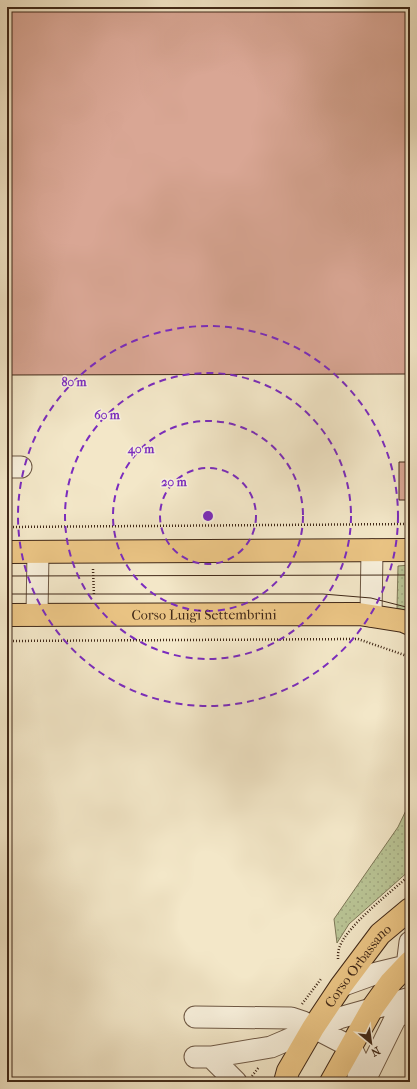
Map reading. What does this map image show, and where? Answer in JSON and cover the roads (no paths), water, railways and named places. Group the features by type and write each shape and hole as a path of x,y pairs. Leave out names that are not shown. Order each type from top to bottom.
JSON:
{"main road":[{"path":"7,552 410,550"},
{"name":"Corso Luigi Settembrini","path":"7,615 359,614 403,621 410,624"},
{"name":"Corso Orbassano","path":"284,1078 313,1028 341,986 380,934 410,909"},
{"path":"331,1082 373,1007 391,982 409,966"}],"street":[{"path":"371,616 372,550"},
{"path":"37,614 38,552"},
{"path":"341,986 409,966 410,942"},
{"path":"236,1082 203,1057 272,1047 313,1028 373,1007 410,998"},
{"path":"364,1082 395,1019 410,1006"},
{"path":"195,1017 291,1018 303,1022 351,1046 358,1062 358,1082"}],"tram line":[{"path":"7,576 410,575"},
{"path":"7,594 323,594 371,598 410,608"}]}
